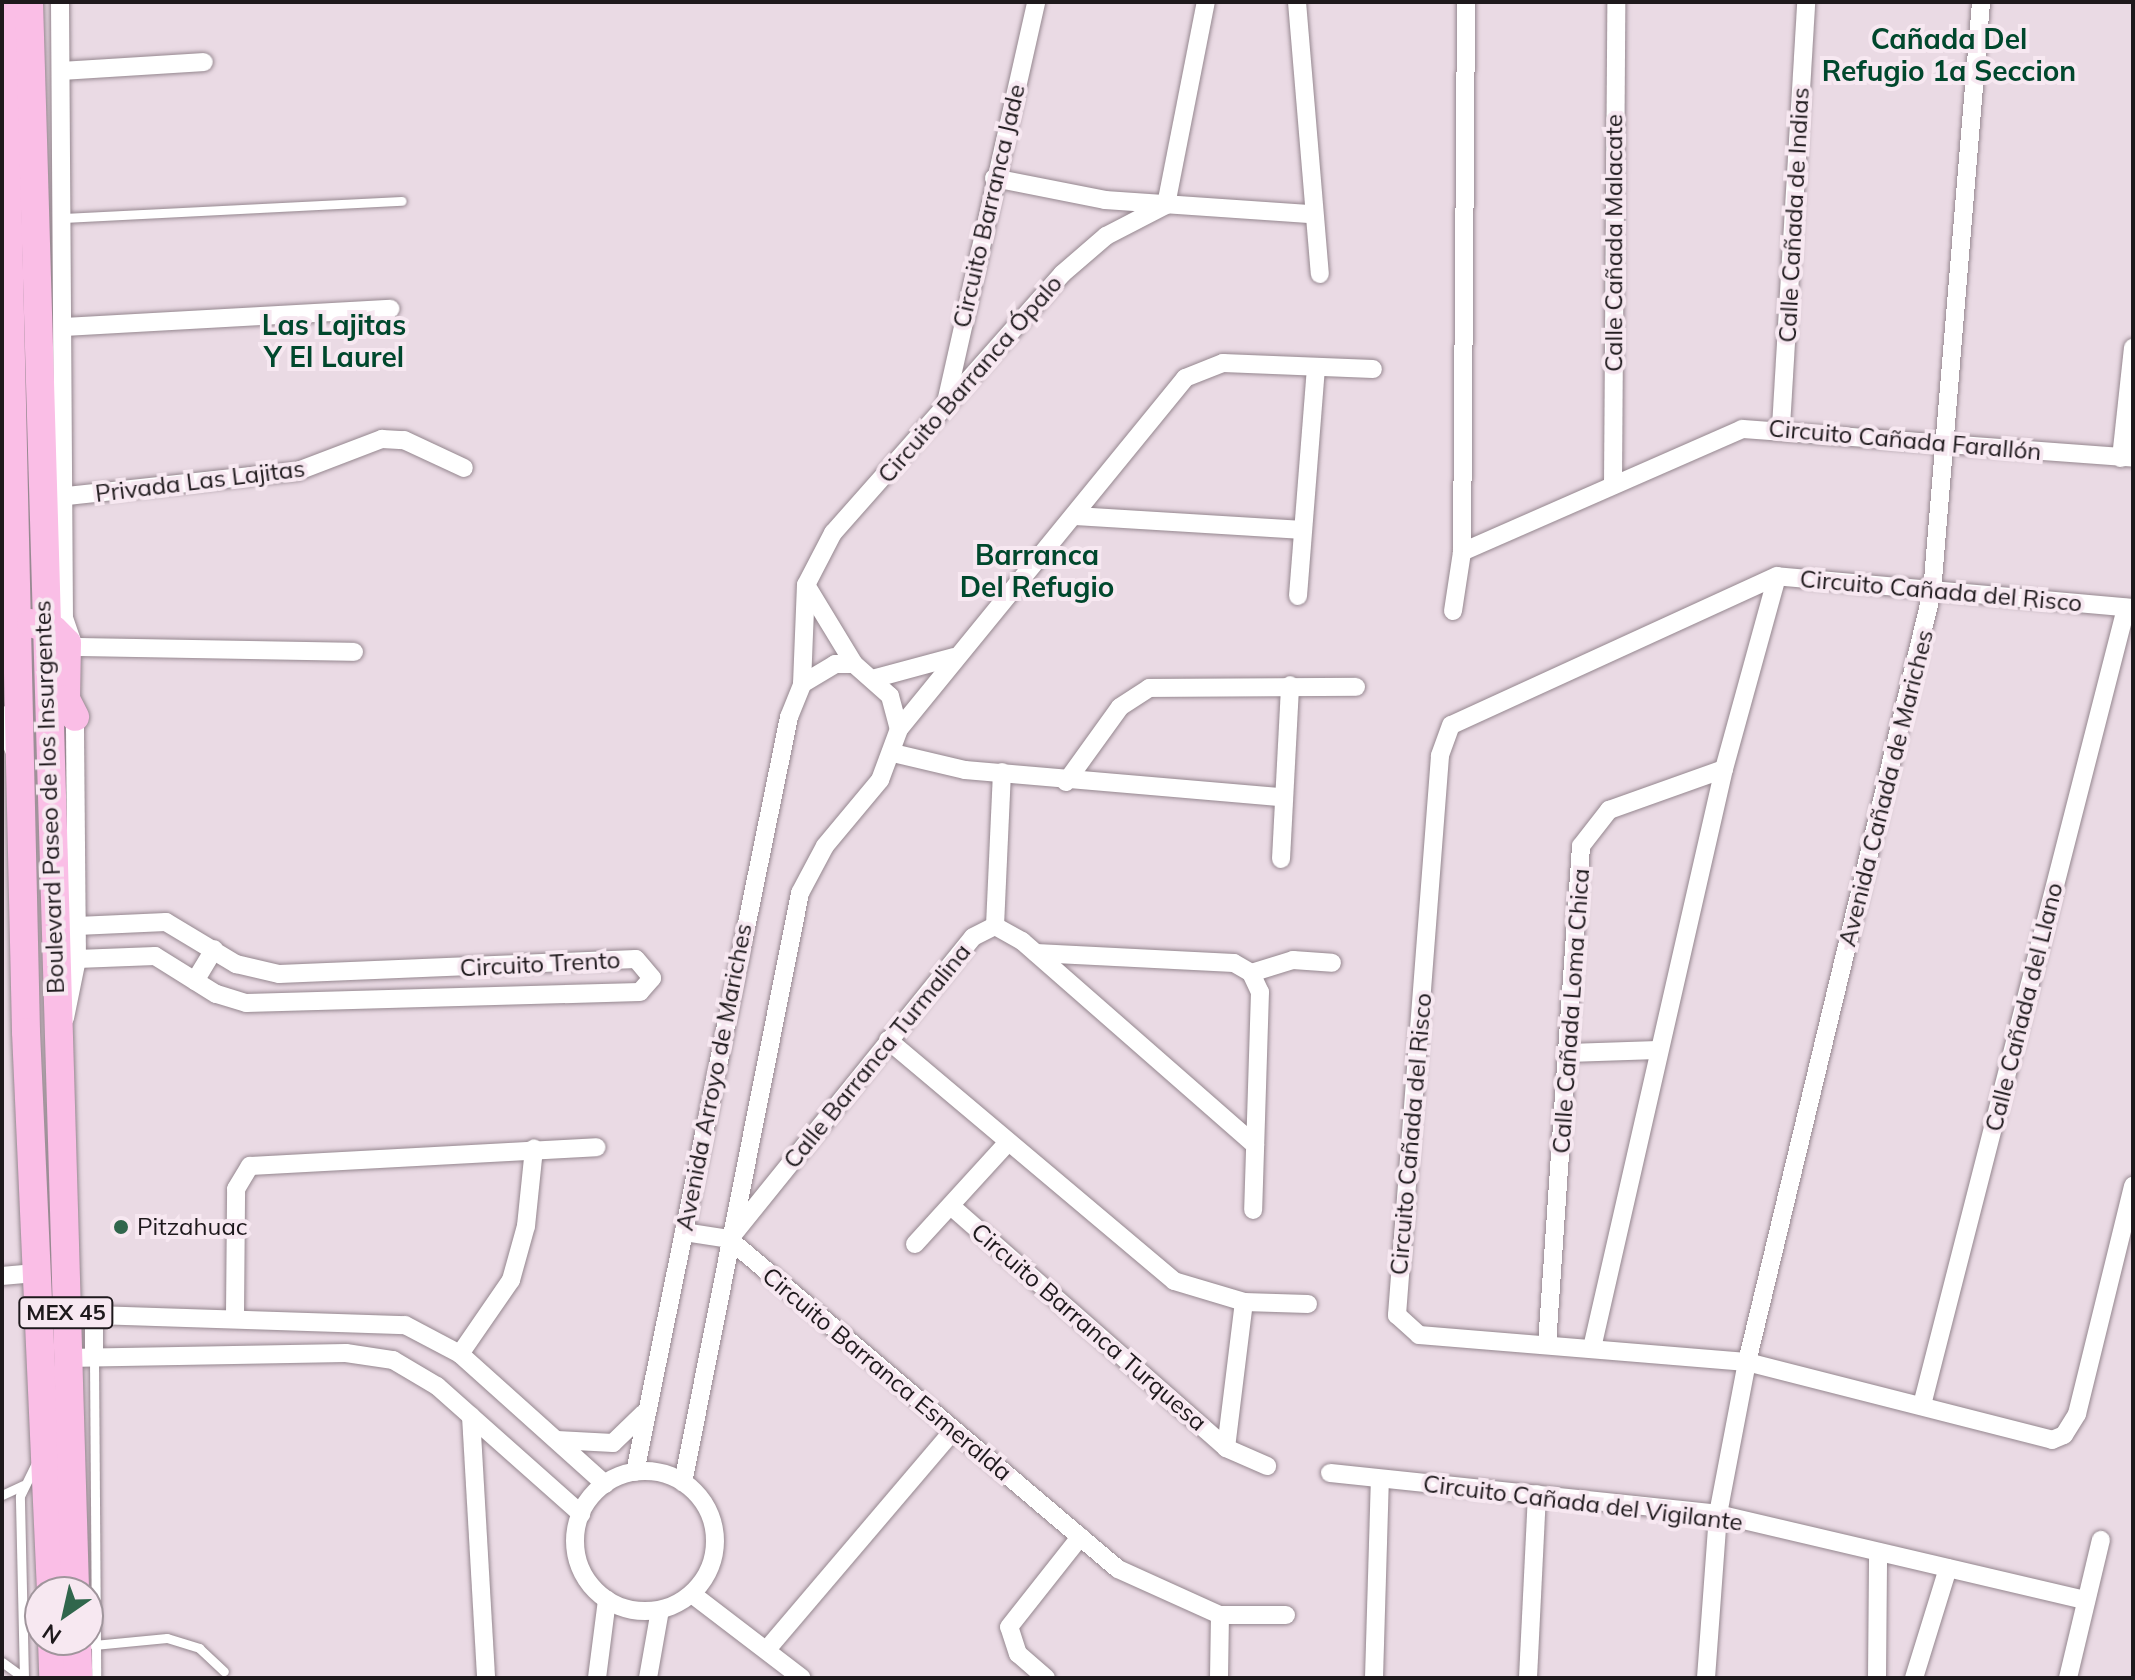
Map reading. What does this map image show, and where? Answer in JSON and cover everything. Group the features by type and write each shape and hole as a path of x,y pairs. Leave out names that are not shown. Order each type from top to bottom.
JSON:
{"main road":[{"name":"Boulevard Paseo de los Insurgentes","path":"3,2 6,270 21,619 80,1315 75,1576"},
{"name":"Boulevard Paseo de los Insurgentes","path":"29,2 21,619 10,650 21,759 35,1273 50,1576"},
{"path":"21,619 67,643 66,699 75,717"},
{"path":"52,1656 53,1678"},
{"path":"78,1678 82,1656"}],"street":[{"path":"56,1035 77,959 74,647 64,618 67,496 60,2"},
{"name":"Circuito Barranca Jade","path":"944,410 1036,2"},
{"path":"1166,205 1206,2"},
{"path":"1297,2 1320,274"},
{"path":"1453,611 1462,552 1466,2"},
{"name":"Calle Cañada Malacate","path":"1613,484 1616,2"},
{"name":"Calle Cañada de Indias","path":"1781,427 1806,2"},
{"name":"Avenida Cañada de Mariches","path":"1706,1678 1718,1514 1747,1362 1932,592 1949,443 1981,2"},
{"path":"62,71 204,62"},
{"path":"994,178 1105,200 1313,214"},
{"path":"1105,200 1106,236"},
{"name":"Circuito Barranca Ópalo","path":"802,684 806,585 833,533 1062,274 1106,236 1166,205"},
{"path":"64,327 391,309"},
{"path":"2127,458 2133,348"},
{"path":"899,729 954,657 1076,516 1185,378 1223,363 1373,369"},
{"path":"1298,596 1316,368"},
{"name":"Circuito Cañada Farallón","path":"1462,552 1742,429 1781,427 2127,458"},
{"name":"Privada Las Lajitas","path":"67,496 298,471 382,439 404,440 464,468"},
{"path":"1076,516 1303,530"},
{"path":"1592,1348 1656,1050 1724,769 1777,576"},
{"name":"Circuito Cañada del Risco","path":"2129,608 1777,576 1451,725 1440,756 1397,1315 1419,1335 1747,1362 1922,1405 2037,1440 2064,1435 2077,1414 2133,1186"},
{"path":"806,585 854,664 876,678 897,711 899,729"},
{"name":"Calle Cañada del Llano","path":"1922,1405 2129,608"},
{"path":"74,647 354,652"},
{"path":"876,678 954,657"},
{"path":"802,684 835,664 854,664"},
{"name":"Avenida Arroyo de Mariches","path":"635,1472 765,820 802,684"},
{"path":"1281,859 1290,685"},
{"path":"1066,782 1120,707 1149,688 1356,687"},
{"path":"2,717 21,759"},
{"name":"Avenida Arroyo de Mariches","path":"683,1483 800,893 893,753 899,729"},
{"path":"893,753 943,768 1002,772 1066,782 1282,797"},
{"name":"Calle Cañada Loma Chica","path":"1547,1345 1586,831 1609,810 1724,769"},
{"name":"Calle Barranca Turmalina","path":"729,1239 973,937 995,926 1002,772"},
{"name":"Circuito Trento","path":"77,926 166,922 253,971 279,974 636,959 652,978 640,992 280,1004 232,1001 155,956 77,959"},
{"path":"995,926 1036,953 1255,1145"},
{"path":"195,981 214,949"},
{"path":"1036,953 1234,963 1251,973 1260,992 1253,1210"},
{"path":"1251,973 1293,960 1332,963"},
{"path":"472,967 473,996"},
{"path":"279,974 280,1004"},
{"path":"888,1040 1174,1281 1244,1302 1308,1304"},
{"path":"1570,1053 1656,1050"},
{"name":"Circuito Barranca Turquesa","path":"915,1244 952,1207 1008,1142"},
{"path":"235,1315 236,1189 250,1166 534,1148 596,1147"},
{"path":"460,1354 516,1267 534,1148"},
{"name":"Circuito Barranca Turquesa","path":"952,1207 1226,1448 1267,1466"},
{"path":"684,1232 729,1239"},
{"name":"Circuito Barranca Esmeralda","path":"729,1239 1080,1537 1151,1589 1220,1615 1286,1615"},
{"path":"2,1276 35,1273"},
{"name":"Circuito Barranca Turquesa","path":"1226,1448 1244,1302"},
{"path":"80,1315 235,1315 382,1320 460,1354 605,1484"},
{"path":"80,1357 369,1355 416,1371 581,1514"},
{"path":"557,1440 613,1443 647,1408"},
{"path":"471,1416 486,1678"},
{"path":"769,1647 953,1431"},
{"path":"635,1472 683,1483 710,1515 715,1536 710,1568 692,1594 660,1610 607,1600 578,1561 581,1514 605,1484 635,1472"},
{"name":"Circuito Cañada del Vigilante","path":"1330,1473 1380,1481 1718,1514 2086,1600"},
{"path":"1374,1678 1380,1481"},
{"path":"1528,1678 1537,1494"},
{"path":"1046,1678 1018,1654 1009,1627 1080,1537"},
{"path":"2068,1678 2101,1540"},
{"path":"1877,1678 1878,1552"},
{"path":"1914,1678 1948,1568"},
{"path":"692,1594 769,1647 802,1678"},
{"path":"597,1678 607,1600"},
{"path":"648,1678 660,1610"},
{"path":"1219,1678 1220,1615"}],"lane":[{"path":"63,218 402,201"},
{"path":"80,1357 84,1576"},
{"path":"24,1678 23,1485 42,1454"},
{"path":"2,1495 23,1485"},
{"path":"104,1641 167,1638 199,1648 224,1671"},
{"path":"89,1656 96,1678"},
{"path":"2,1662 24,1678"}],"place":[{"name":"Pitzahuac","path":"121,1227"}],"district":[{"name":"Cañada Del Refugio 1a Seccion","path":"1949,55"},
{"name":"Las Lajitas Y El Laurel","path":"334,341"},
{"name":"Barranca Del Refugio","path":"1037,571"}]}
